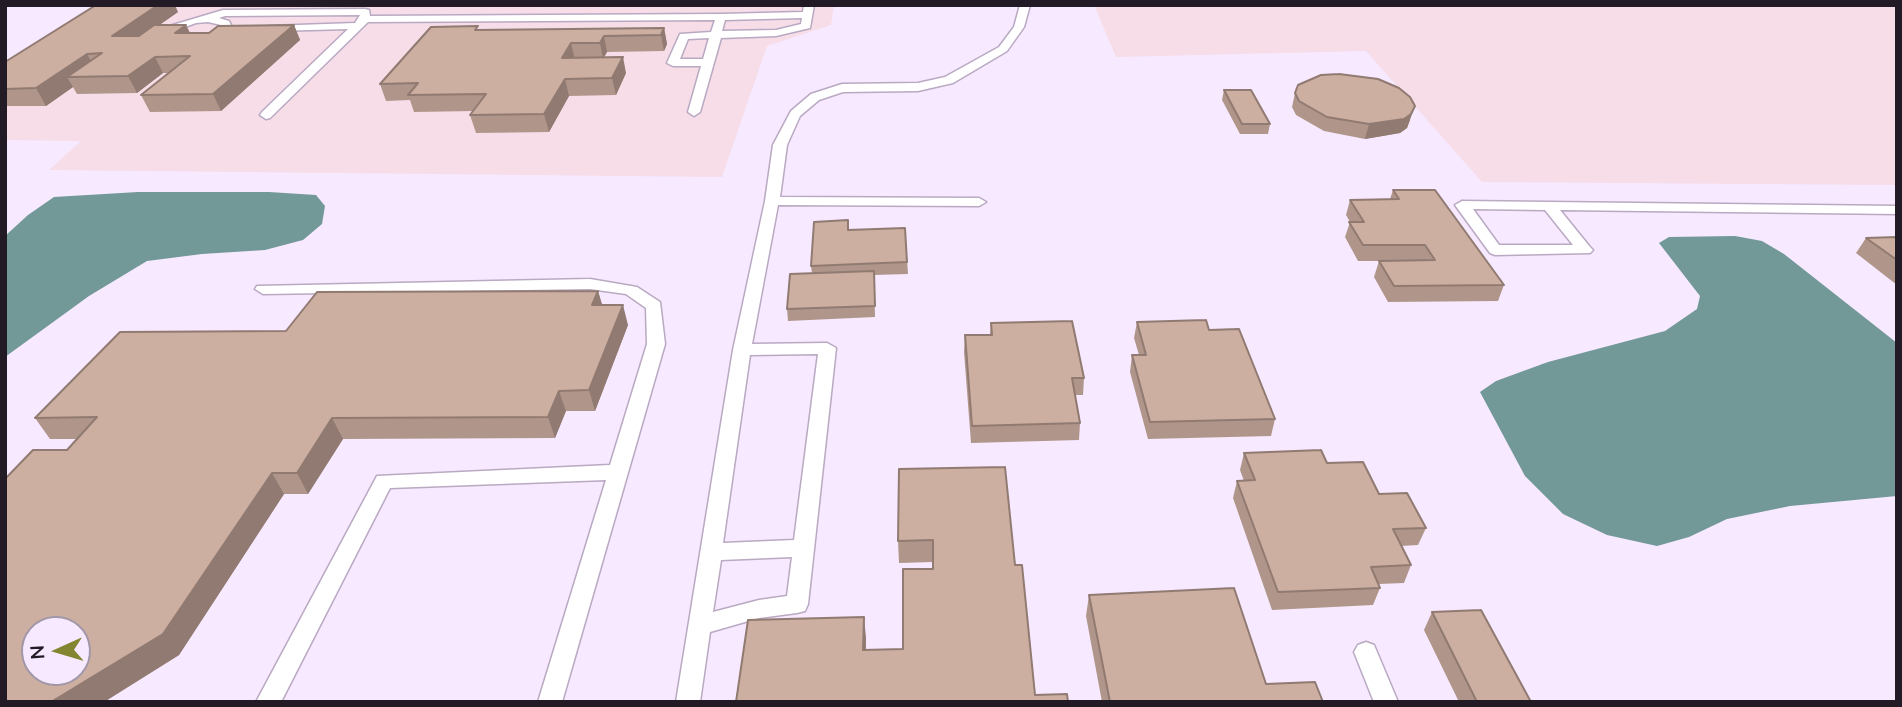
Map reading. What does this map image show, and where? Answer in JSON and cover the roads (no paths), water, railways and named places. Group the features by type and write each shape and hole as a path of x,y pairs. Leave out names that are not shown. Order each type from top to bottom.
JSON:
{"lane":[{"path":"688,702 742,350 772,201 780,145 795,114 815,97 842,88 918,87 949,80 1003,49 1019,27 1025,5"},
{"path":"254,28 361,22 721,17 808,10 806,26 798,29 775,33 684,36 673,63 708,62"},
{"path":"178,40 160,38 181,24 223,13 365,12 361,22 266,115"},
{"path":"694,112 721,17"},
{"path":"208,19 225,23 228,29"},
{"path":"215,33 241,29"},
{"path":"772,201 979,202"},
{"path":"1549,206 1585,250 1495,250 1462,205 1537,205 1897,210"},
{"path":"263,289 590,284 631,290 654,306 656,344 550,702"},
{"path":"700,625 759,609 797,604 827,348 742,350"},
{"path":"268,702 384,481 618,472"},
{"path":"711,552 803,548"},
{"path":"1366,652 1387,702"}]}
